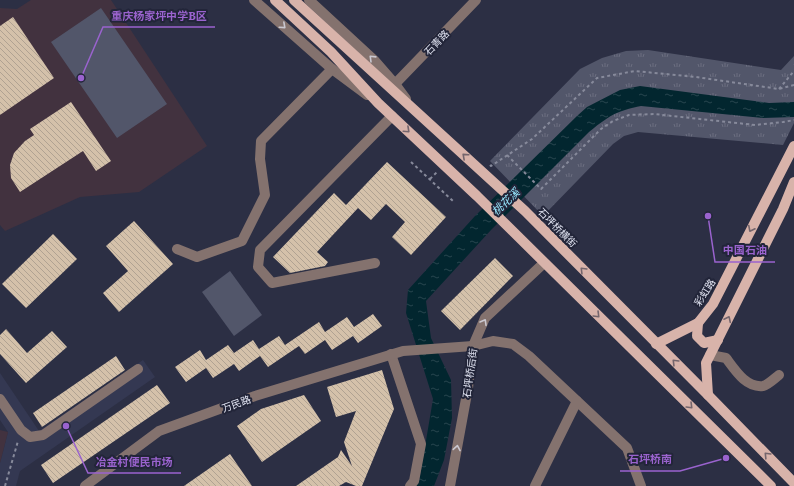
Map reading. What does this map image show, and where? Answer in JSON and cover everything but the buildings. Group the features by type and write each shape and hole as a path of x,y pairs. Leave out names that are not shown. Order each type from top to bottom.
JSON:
{"main road":[{"path":"275,0 330,52 378,104 477,196 771,486"},
{"name":"石坪桥横街","path":"294,0 525,211 794,483"},
{"name":"彩虹路","path":"656,344 698,323 713,304 794,146"},
{"path":"708,395 706,363 783,209 794,182"},
{"path":"765,204 775,200 783,209"},
{"path":"698,323 697,336 704,343 718,340"}],"street":[{"path":"254,0 332,69 378,104"},
{"path":"309,0 375,61 395,84 414,110"},
{"name":"石青路","path":"395,84 476,0"},
{"path":"177,249 197,257 242,241 265,195 260,159 261,141 332,69"},
{"path":"375,263 272,283 258,267 260,250 392,116"},
{"name":"石坪桥后街","path":"450,486 468,388 469,346 485,318 544,262"},
{"name":"万民路","path":"85,486 159,431 255,396 403,351 469,346 494,341 513,344 529,356 627,448 641,486"},
{"path":"391,354 421,444 414,481 410,486"},
{"path":"710,355 726,358 737,373 752,385 764,386 779,375"},
{"path":"0,399 21,430 30,438 43,435 138,370"},
{"path":"535,486 577,401"}],"path":[{"path":"491,166 532,139 597,78 635,71 696,77 779,89 794,85"},
{"path":"779,89 794,71"},
{"path":"507,155 541,189 601,129 613,121 630,115 654,114 755,125 794,120"},
{"path":"411,162 454,202"},
{"path":"5,486 15,450"}],"shaded area":[{"path":"31,0 111,0 207,146 139,192 80,197 5,231 0,225 0,8 17,9"},
{"path":"143,360 155,377 20,471 16,486 0,486 0,463 8,432 0,420 0,373 39,431"},
{"path":"0,430 8,432 0,463"}],"green space":[{"path":"101,8 167,104 117,138 51,42"},
{"path":"648,50 781,70 794,56 794,123 783,145 638,132 624,136 613,144 543,216 490,161 580,69 602,58 626,51"},
{"path":"230,271 262,315 234,336 202,292"}],"water":[{"name":"桃花溪","path":"640,86 769,103 794,102 794,117 763,118 641,106 610,116 589,132 491,230 426,301 431,338 451,380 452,418 444,460 434,486 416,486 419,482 433,399 406,313 408,290 475,216 587,107 620,90"}],"place":[{"name":"重庆杨家坪中学B区","path":"81,78"},
{"name":"中国石油","path":"708,216"},
{"name":"冶金村便民市场","path":"66,426"},
{"name":"石坪桥南","path":"726,458"}]}
